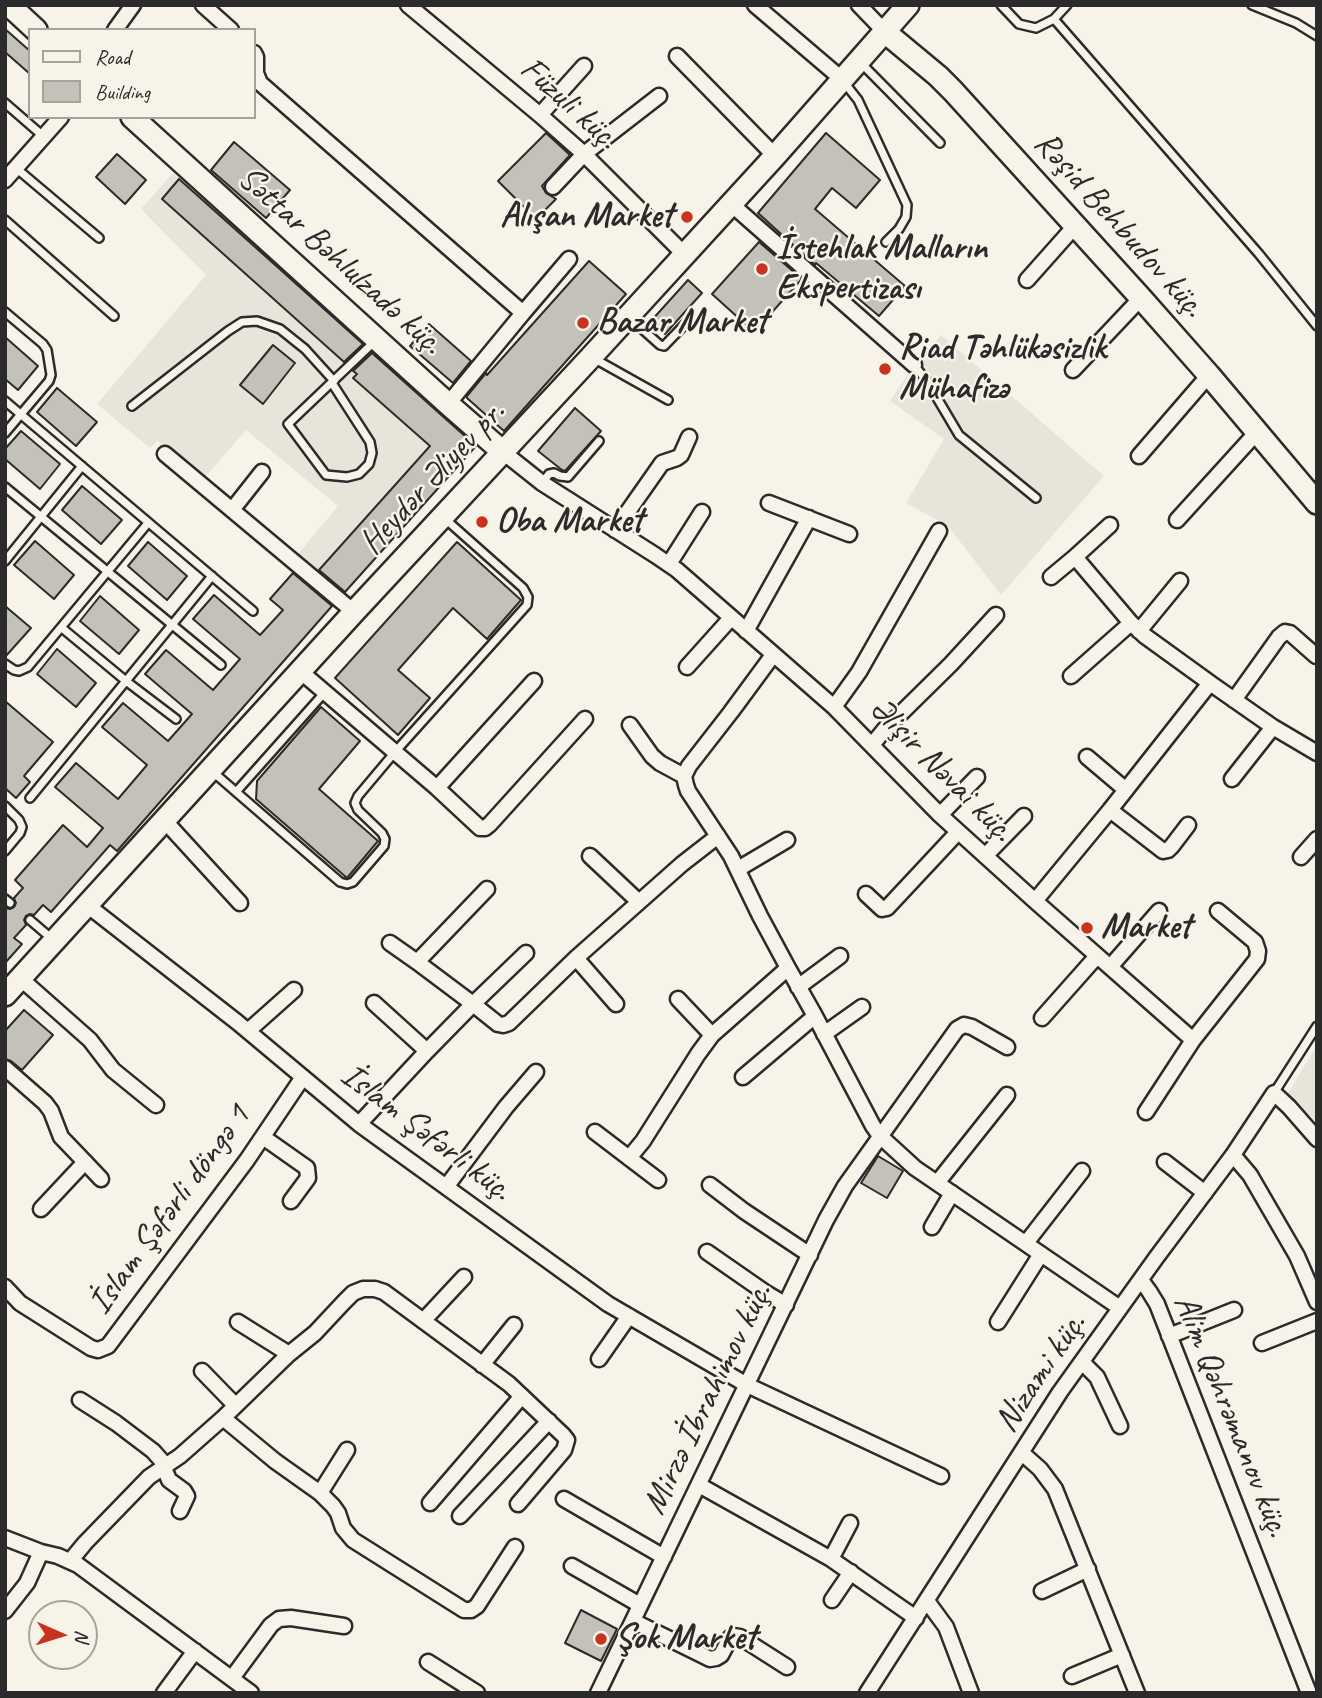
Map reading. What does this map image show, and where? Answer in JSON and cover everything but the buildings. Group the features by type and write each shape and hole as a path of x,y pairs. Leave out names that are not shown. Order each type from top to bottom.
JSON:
{"main road":[{"path":"9,5 34,28"},
{"name":"Heydər Əliyev pr.","path":"5,995 775,156 908,5"},
{"name":"Rəşid Behbudov küç.","path":"885,32 953,91 1141,298 1317,503"},
{"name":"Səttar Bəhlulzadə küç.","path":"134,119 503,452"}],"street":[{"path":"116,28 133,5"},
{"path":"203,5 229,28"},
{"name":"Füzuli küç.","path":"408,5 584,154 684,254"},
{"path":"755,5 843,80"},
{"name":"Rəşid Behbudov küç.","path":"859,5 885,32"},
{"path":"677,56 775,156"},
{"path":"540,115 583,66"},
{"path":"256,73 260,83 523,313"},
{"path":"553,187 584,154 659,96"},
{"path":"5,180 59,119"},
{"path":"730,204 914,365"},
{"path":"1027,280 1075,226"},
{"path":"447,404 569,259"},
{"path":"1073,370 1141,298"},
{"path":"1139,456 1209,375"},
{"path":"1177,520 1257,432"},
{"path":"615,530 662,463 681,455 690,437"},
{"name":"Əlişir Nəvai küç.","path":"503,452 542,483 669,564 834,707 940,816 1193,1040"},
{"path":"165,454 354,612"},
{"path":"232,510 262,472"},
{"path":"769,503 849,534"},
{"path":"669,564 702,512"},
{"path":"746,631 809,518"},
{"path":"1051,577 1110,525"},
{"path":"834,707 859,671 939,531"},
{"path":"1075,557 1135,627 1234,700 1317,753"},
{"path":"1071,676 1135,627 1180,580"},
{"path":"872,745 996,615"},
{"path":"687,667 731,618"},
{"path":"1234,700 1285,632 1290,633 1316,656"},
{"path":"773,654 689,766 684,776 688,791 738,869 760,916 880,1136 897,1153 937,1183 1120,1308"},
{"path":"300,671 480,828 490,824 585,719"},
{"path":"437,788 534,681"},
{"path":"1035,901 1111,810 1210,683"},
{"path":"630,725 652,756 684,776"},
{"path":"1232,779 1273,727"},
{"path":"1087,757 1126,790"},
{"path":"940,816 977,777"},
{"path":"1111,810 1163,851 1172,846 1188,825"},
{"path":"985,856 1024,816"},
{"path":"164,820 240,903"},
{"path":"866,894 882,909 887,908 958,832"},
{"path":"390,943 498,1024 503,1025 509,1023 639,902 718,836"},
{"path":"1301,857 1317,839"},
{"path":"738,869 787,840"},
{"path":"590,856 639,902"},
{"path":"417,962 486,889"},
{"name":"İslam Şəfərli küç.","path":"87,905 248,1031 359,1124 584,1286 629,1316 747,1385 941,1476"},
{"path":"1110,967 1159,911"},
{"path":"1146,1112 1193,1040 1257,959 1255,942 1218,911"},
{"path":"359,1124 473,1004 526,954"},
{"path":"798,987 840,956"},
{"path":"1042,1018 1097,956"},
{"path":"576,958 616,1004"},
{"path":"629,1158 712,1035 788,968"},
{"path":"20,978 90,1040 113,1070 156,1105"},
{"path":"248,1031 294,990"},
{"path":"678,999 712,1035"},
{"path":"374,1003 427,1051"},
{"path":"824,1034 862,1007"},
{"path":"743,1077 815,1016"},
{"name":"Mirzə İbrahimov küç.","path":"598,1693 845,1186 957,1029 964,1025 972,1027 1007,1047"},
{"path":"5,1068 45,1103 61,1137 101,1179"},
{"path":"446,1187 536,1072"},
{"name":"İslam Şəfərli döngə 1","path":"5,1287 20,1303 91,1348 98,1350 108,1346 303,1077"},
{"path":"1274,1093 1290,1107 1317,1139"},
{"name":"Nizami küç.","path":"867,1693 1060,1392 1233,1155 1274,1093"},
{"path":"937,1183 1007,1095"},
{"path":"595,1132 658,1181"},
{"path":"262,1136 307,1168 308,1178 291,1201"},
{"path":"1233,1155 1250,1175 1297,1256 1317,1302"},
{"path":"1165,1162 1205,1193"},
{"path":"41,1209 85,1163"},
{"path":"1026,1243 1082,1171"},
{"path":"710,1185 810,1255"},
{"path":"932,1227 952,1192"},
{"path":"707,1252 786,1305"},
{"path":"998,1322 1041,1254"},
{"path":"423,1321 464,1277"},
{"name":"Alim Qəhrəmanov küç.","path":"1141,1280 1157,1304 1309,1693"},
{"path":"71,1560 145,1481 180,1456 315,1333 354,1293 363,1289 384,1292 482,1364 522,1396 567,1440 566,1446 518,1504"},
{"path":"1169,1336 1234,1310"},
{"path":"599,1359 629,1316"},
{"path":"238,1321 289,1354"},
{"path":"1262,1343 1317,1321"},
{"path":"482,1364 514,1325"},
{"path":"1082,1362 1097,1377 1119,1426"},
{"path":"202,1371 236,1405"},
{"path":"430,1503 522,1396"},
{"path":"80,1400 153,1451 161,1460 169,1480 187,1496 180,1511"},
{"path":"223,1418 275,1461 320,1493 333,1506 343,1528 353,1539 464,1610 477,1606 515,1546"},
{"path":"460,1516 549,1421"},
{"path":"320,1493 347,1450"},
{"path":"1022,1453 1040,1469 1055,1489 1137,1693"},
{"path":"699,1485 831,1559 916,1618"},
{"path":"564,1499 664,1557"},
{"path":"831,1559 850,1523"},
{"path":"5,1538 71,1560 251,1693"},
{"path":"5,1611 27,1583 41,1552"},
{"path":"572,1566 640,1605"},
{"path":"1042,1591 1088,1569"},
{"path":"832,1600 851,1572"},
{"path":"927,1601 946,1627 971,1693"},
{"path":"232,1678 271,1625 279,1619 291,1618 344,1626"},
{"path":"633,1621 710,1659 721,1655 730,1638 740,1637 787,1667"},
{"path":"163,1693 195,1651"},
{"path":"1072,1676 1122,1655"},
{"path":"428,1662 477,1693"}],"lane":[{"path":"1001,5 1019,24 1036,28 1054,19 1067,5"},
{"path":"1252,5 1296,23 1317,36"},
{"path":"1054,19 1259,254 1317,326"},
{"path":"860,61 940,143"},
{"path":"843,80 858,100 908,205 906,217 899,229 886,242"},
{"path":"5,103 44,137"},
{"path":"16,168 99,239"},
{"path":"5,220 114,316"},
{"path":"5,312 43,344 47,350 51,375 49,381 5,433"},
{"path":"627,317 664,346 690,319"},
{"path":"132,406 242,322 257,321 280,329 305,349 333,382 370,442 372,453 369,464 359,474 347,477 326,475 288,424 333,382 377,339"},
{"path":"591,357 668,400"},
{"path":"914,365 927,381 959,435 1036,498"},
{"path":"5,401 253,611"},
{"path":"542,483 549,474 568,477 599,441"},
{"path":"5,561 82,466"},
{"path":"5,487 221,665"},
{"path":"210,770 340,882 353,882 384,846 385,839 358,810 355,803 358,796 527,605 528,597 523,588 443,517"},
{"path":"5,664 14,670 23,670 62,628 148,523"},
{"path":"30,798 212,576"},
{"path":"62,628 176,719"},
{"path":"236,792 325,692"},
{"path":"5,806 22,827 5,851"},
{"path":"30,920 54,941"},
{"path":"1274,1093 1317,1026"}],"shaded area":[{"path":"173,173 476,445 343,595 297,555 338,506 246,430 205,477 157,441 150,448 97,404 206,275 141,209"},
{"path":"941,335 1104,476 1001,595 948,526 906,503 944,439 890,401 914,365"},
{"path":"1317,1045 1317,1123 1288,1093"}],"place":[{"name":"Alışan Market","path":"687,217"},
{"name":"İstehlak Malların Ekspertizası","path":"762,269"},
{"name":"Bazar Market","path":"583,323"},
{"name":"Riad Təhlükəsizlik Mühafizə","path":"885,369"},
{"name":"Oba Market","path":"482,522"},
{"name":"Market","path":"1087,928"},
{"name":"Şok Market","path":"601,1639"}]}
